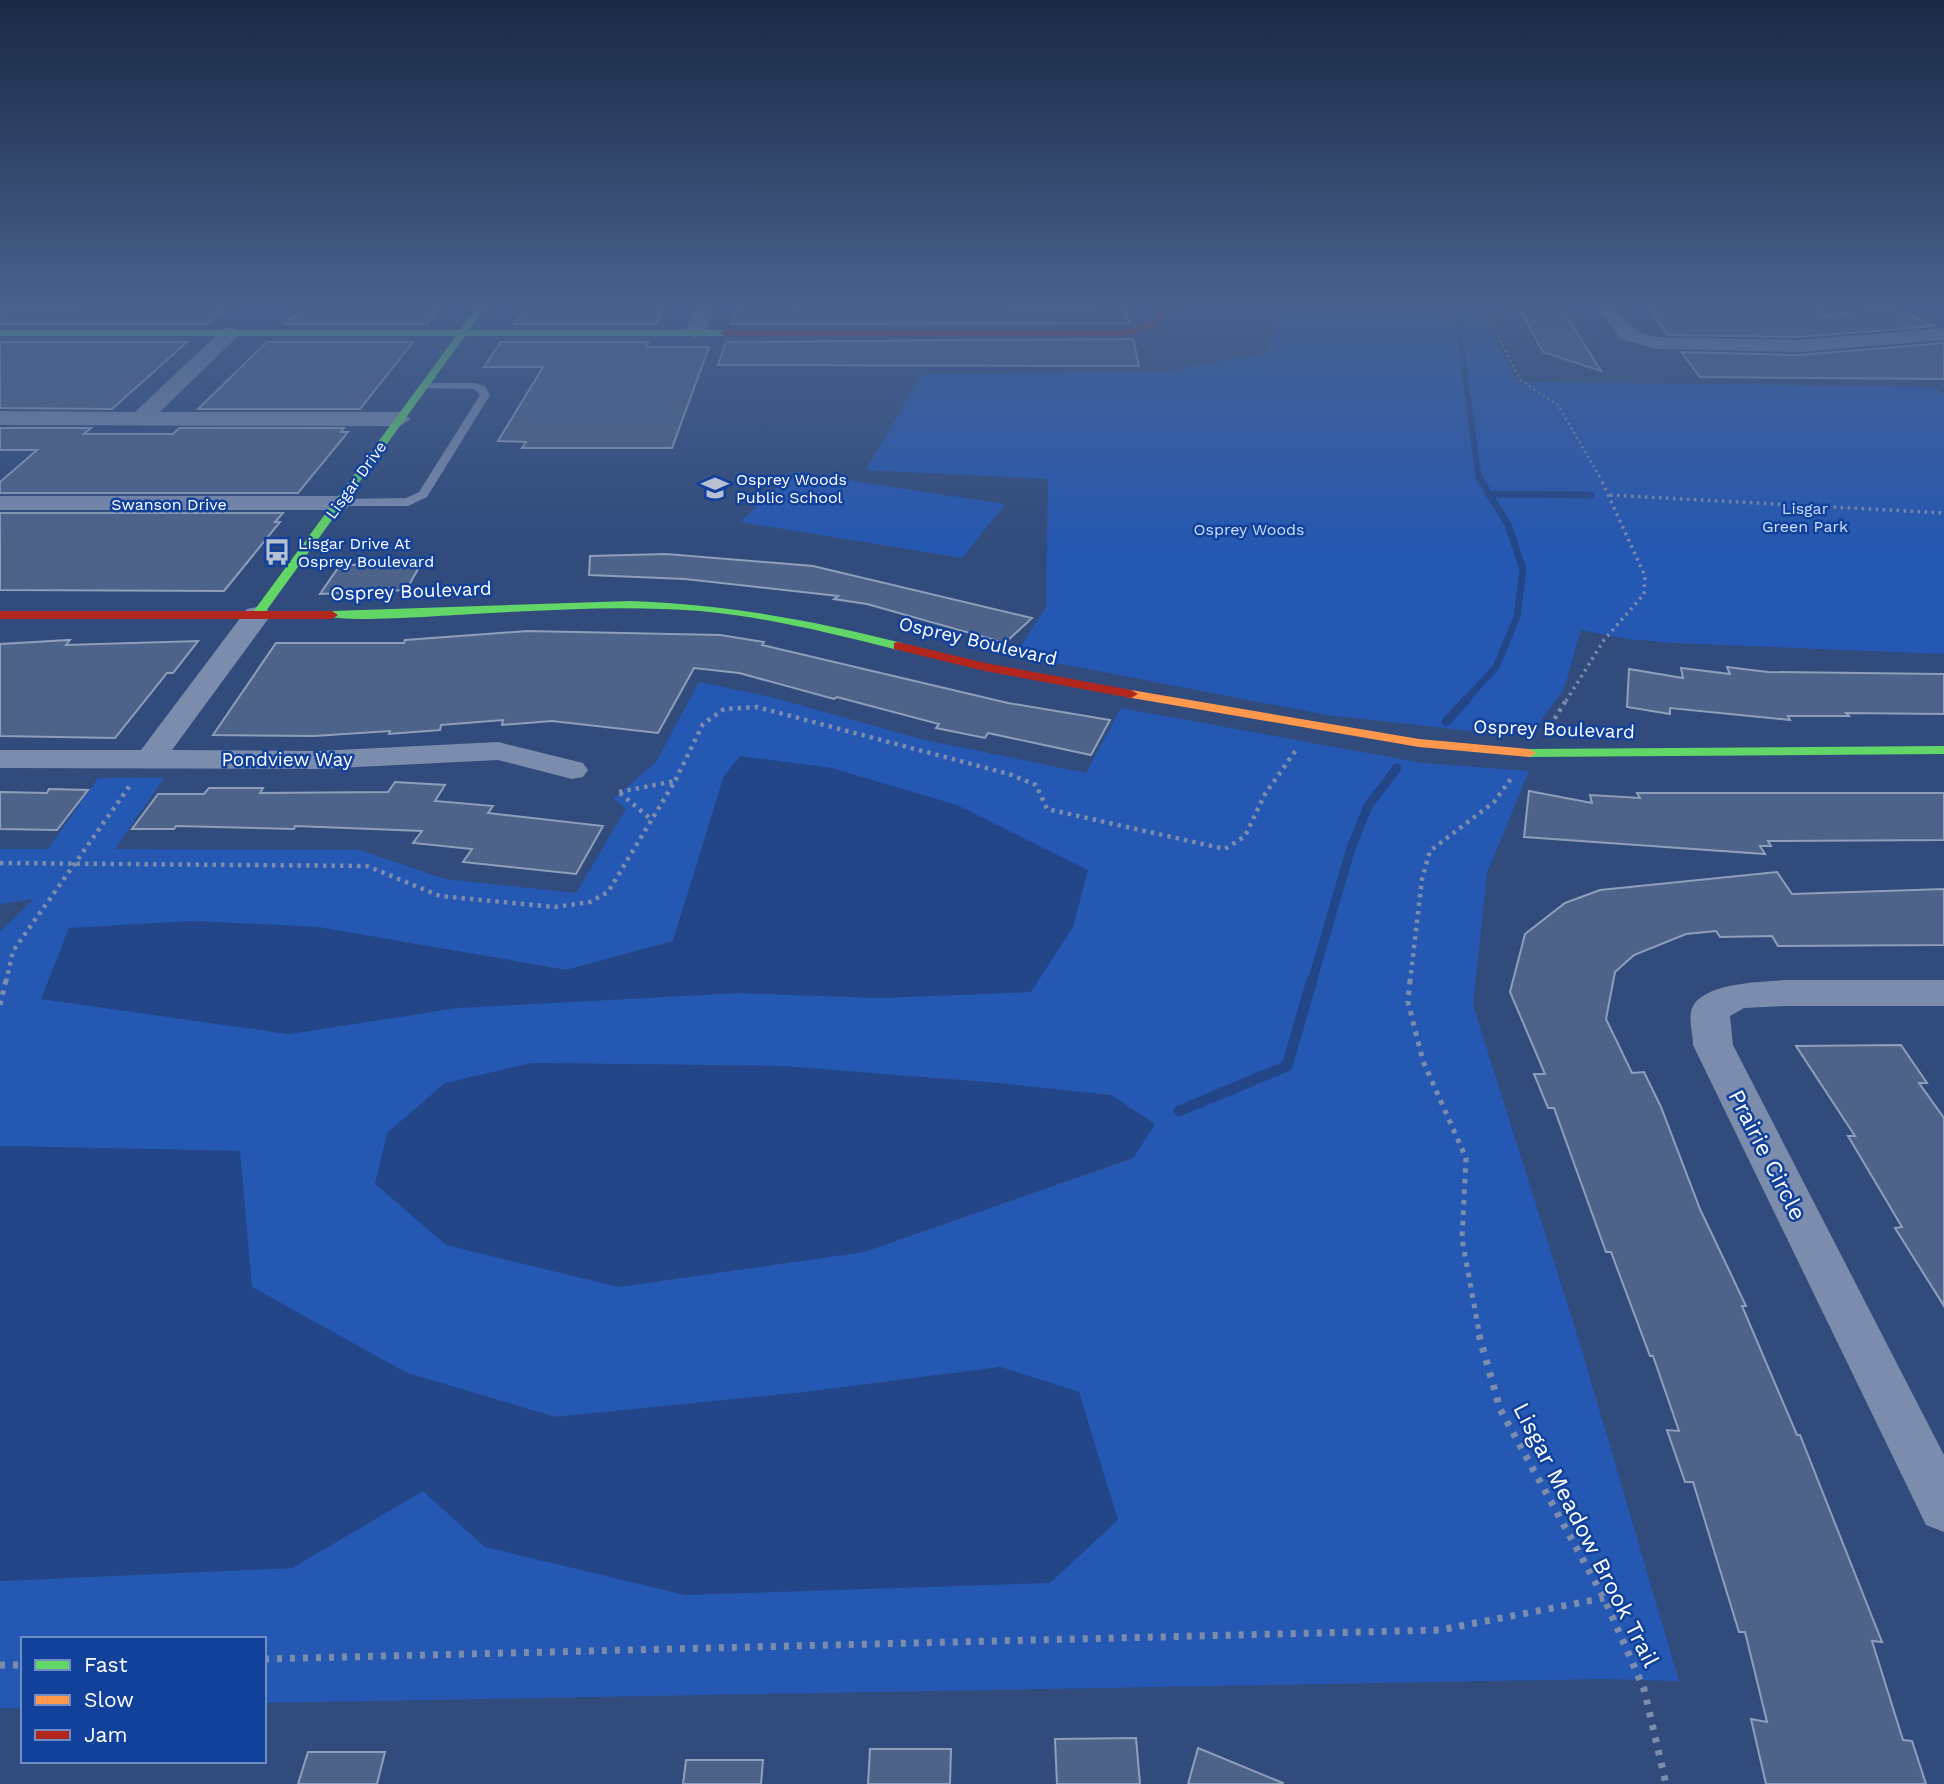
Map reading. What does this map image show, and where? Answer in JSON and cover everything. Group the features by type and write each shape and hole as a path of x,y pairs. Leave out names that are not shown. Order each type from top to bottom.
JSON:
{"street":[{"path":"140,419 176,384"},
{"name":"Lisgar Drive","path":"143,768 425,386"},
{"path":"0,418 400,419"},
{"name":"Swanson Drive","path":"0,503 338,503"},
{"name":"Osprey Boulevard","path":"0,615 418,614 609,603 735,611 815,624 985,667 1373,738 1493,750 1517,760 1944,750"},
{"name":"Pondview Way","path":"0,759 143,768 498,751 572,771"},
{"name":"Prairie Circle","path":"1944,993 1786,993 1736,996 1710,1011 1713,1045 1944,1508"}],"lane":[{"path":"338,503 408,502 423,494 485,395 481,388 474,386 425,386"}],"path":[{"name":"Lisgar Meadow Brook Trail","path":"1526,384 1558,405 1610,495 1644,576 1644,594 1637,606 1604,640 1552,724 1517,760 1513,777 1494,802 1430,851 1422,879 1408,1002 1423,1061 1466,1158 1462,1239 1474,1317 1500,1409 1604,1598 1644,1689 1666,1784"},
{"path":"1610,495 1944,513"},
{"path":"0,863 367,866 440,896 555,907 590,902 608,892 675,781 703,724 724,709 757,707 1009,774 1036,785 1047,809 1225,849 1245,835 1265,794 1302,740"},
{"path":"0,1005 13,951 143,768"},
{"path":"652,820 619,792 675,781"},
{"path":"266,1659 1440,1630 1604,1598"},
{"path":"0,1665 21,1665"}],"green space":[{"path":"916,384 1522,384 1537,393 1527,384 1935,387 1944,395 1944,654 1674,643 1627,639 1581,630 1564,689 1538,724 1500,734 1327,715 1015,655 1046,607 1048,479 866,470"},
{"path":"793,472 1005,504 962,558 740,522"},
{"path":"699,682 771,697 921,739 1086,773 1121,708 1423,763 1529,771 1487,873 1473,1005 1580,1344 1679,1681 1602,1679 266,1703 266,1637 21,1637 21,1708 0,1708 0,1581 292,1568 423,1491 485,1547 1001,1367 806,1392 555,1417 407,1373 251,1287 240,1151 0,1146 0,931 34,899 0,904 0,849 48,849 98,778 164,778 115,849 360,850 445,879 576,893 626,809 613,799 656,762","holes":["724,776 1030,992 879,998 738,993 457,1008 289,1034 42,999 189,921 318,927 566,970 673,941","531,1063 781,1066 998,1083 1134,1158 864,1252 618,1287"]}],"shaded area":[{"path":"740,756 832,768 957,805 1088,870 1073,927 1031,992 879,998 738,993 457,1008 289,1034 41,999 69,928 189,921 318,927 566,970 673,941 724,776"},
{"path":"531,1063 781,1066 998,1083 1111,1095 1155,1124 1134,1157 864,1252 618,1287 446,1245 375,1184 387,1133 445,1083"},
{"path":"0,1146 240,1151 252,1287 407,1373 555,1417 805,1392 1001,1367 1079,1392 1118,1520 1050,1583 685,1595 485,1547 423,1491 292,1568 0,1581"}],"building":[{"path":"0,384 140,384 112,409 0,408"},
{"path":"223,384 380,384 360,409 198,409"},
{"path":"533,384 695,384 672,448 522,448 526,442 498,441"},
{"path":"0,428 91,428 84,434 173,434 179,428 344,428 341,432 348,432 298,493 0,493 0,482 37,450 0,450"},
{"path":"0,513 283,513 275,522 280,522 224,591 0,590"},
{"path":"666,554 813,566 1032,618 1005,643 867,604 834,599 838,596 685,579 589,575 590,556"},
{"path":"421,564 406,590 320,594 340,565"},
{"path":"527,631 720,635 764,642 762,645 1008,703 1110,720 1091,755 988,733 985,738 936,728 939,724 837,697 834,699 739,673 694,668 658,733 552,721 502,725 503,720 441,725 440,730 389,734 390,731 314,736 213,735 276,643 404,643 405,640"},
{"path":"70,640 66,645 198,641 173,673 167,673 115,738 0,736 0,644"},
{"path":"1727,667 1768,672 1944,674 1944,714 1846,713 1849,716 1788,716 1790,720 1670,708 1670,714 1627,707 1629,669 1683,678 1681,668 1730,674"},
{"path":"395,782 445,785 435,801 493,806 488,813 603,826 576,874 463,862 472,849 413,843 422,831 295,826 294,829 176,826 174,829 132,829 158,794 204,794 209,788 263,788 260,793 388,792"},
{"path":"49,789 88,790 57,830 0,829 0,792 47,793"},
{"path":"1529,791 1592,803 1590,795 1640,798 1637,793 1944,793 1944,840 1768,841 1771,846 1760,846 1765,854 1524,837"},
{"path":"1777,872 1792,894 1944,889 1944,945 1778,946 1772,936 1720,937 1716,931 1686,934 1634,955 1615,972 1606,1019 1632,1073 1644,1072 1661,1107 1700,1209 1746,1306 1742,1306 1797,1435 1800,1435 1882,1642 1872,1641 1903,1740 1912,1741 1926,1784 1766,1784 1751,1719 1767,1722 1745,1632 1739,1632 1693,1482 1685,1482 1667,1430 1679,1431 1653,1356 1650,1356 1611,1252 1606,1252 1554,1108 1548,1108 1534,1074 1545,1074 1510,992 1525,934 1565,903 1600,890"},
{"path":"1901,1045 1927,1083 1919,1083 1944,1118 1944,1306 1895,1228 1902,1227 1848,1136 1855,1136 1796,1046"},
{"path":"1136,1738 1140,1784 1057,1784 1055,1739"},
{"path":"1198,1748 1283,1783 1283,1784 1188,1784"},
{"path":"870,1749 951,1749 950,1784 868,1784"},
{"path":"308,1752 385,1752 377,1784 298,1784"},
{"path":"686,1760 763,1760 761,1784 683,1784"}],"waterway":[{"path":"1466,384 1479,479"},
{"path":"1479,477 1489,494"},
{"path":"1465,701 1496,667 1517,617 1523,569 1508,525 1489,494"},
{"path":"1489,494 1591,495"},
{"path":"1446,722 1467,699"},
{"path":"1312,982 1351,848 1368,806 1397,768"},
{"path":"1179,1111 1287,1066 1312,980"}],"traffic: fast":[{"path":"257,615 425,384"},
{"path":"332,615 588,605 673,606 759,615 898,646"},
{"path":"1529,753 1944,750"}],"traffic: slow":[{"path":"1131,694 1419,743 1529,753"}],"traffic: jam":[{"path":"0,615 332,615"},
{"path":"898,646 985,667 1131,694"}],"place":[{"name":"Osprey Woods Public School","path":"715,488"},
{"name":"Lisgar Drive At Osprey Boulevard","path":"277,552"}],"park label":[{"name":"Lisgar Green Park","path":"1805,517"},
{"name":"Osprey Woods","path":"1249,529"}]}
